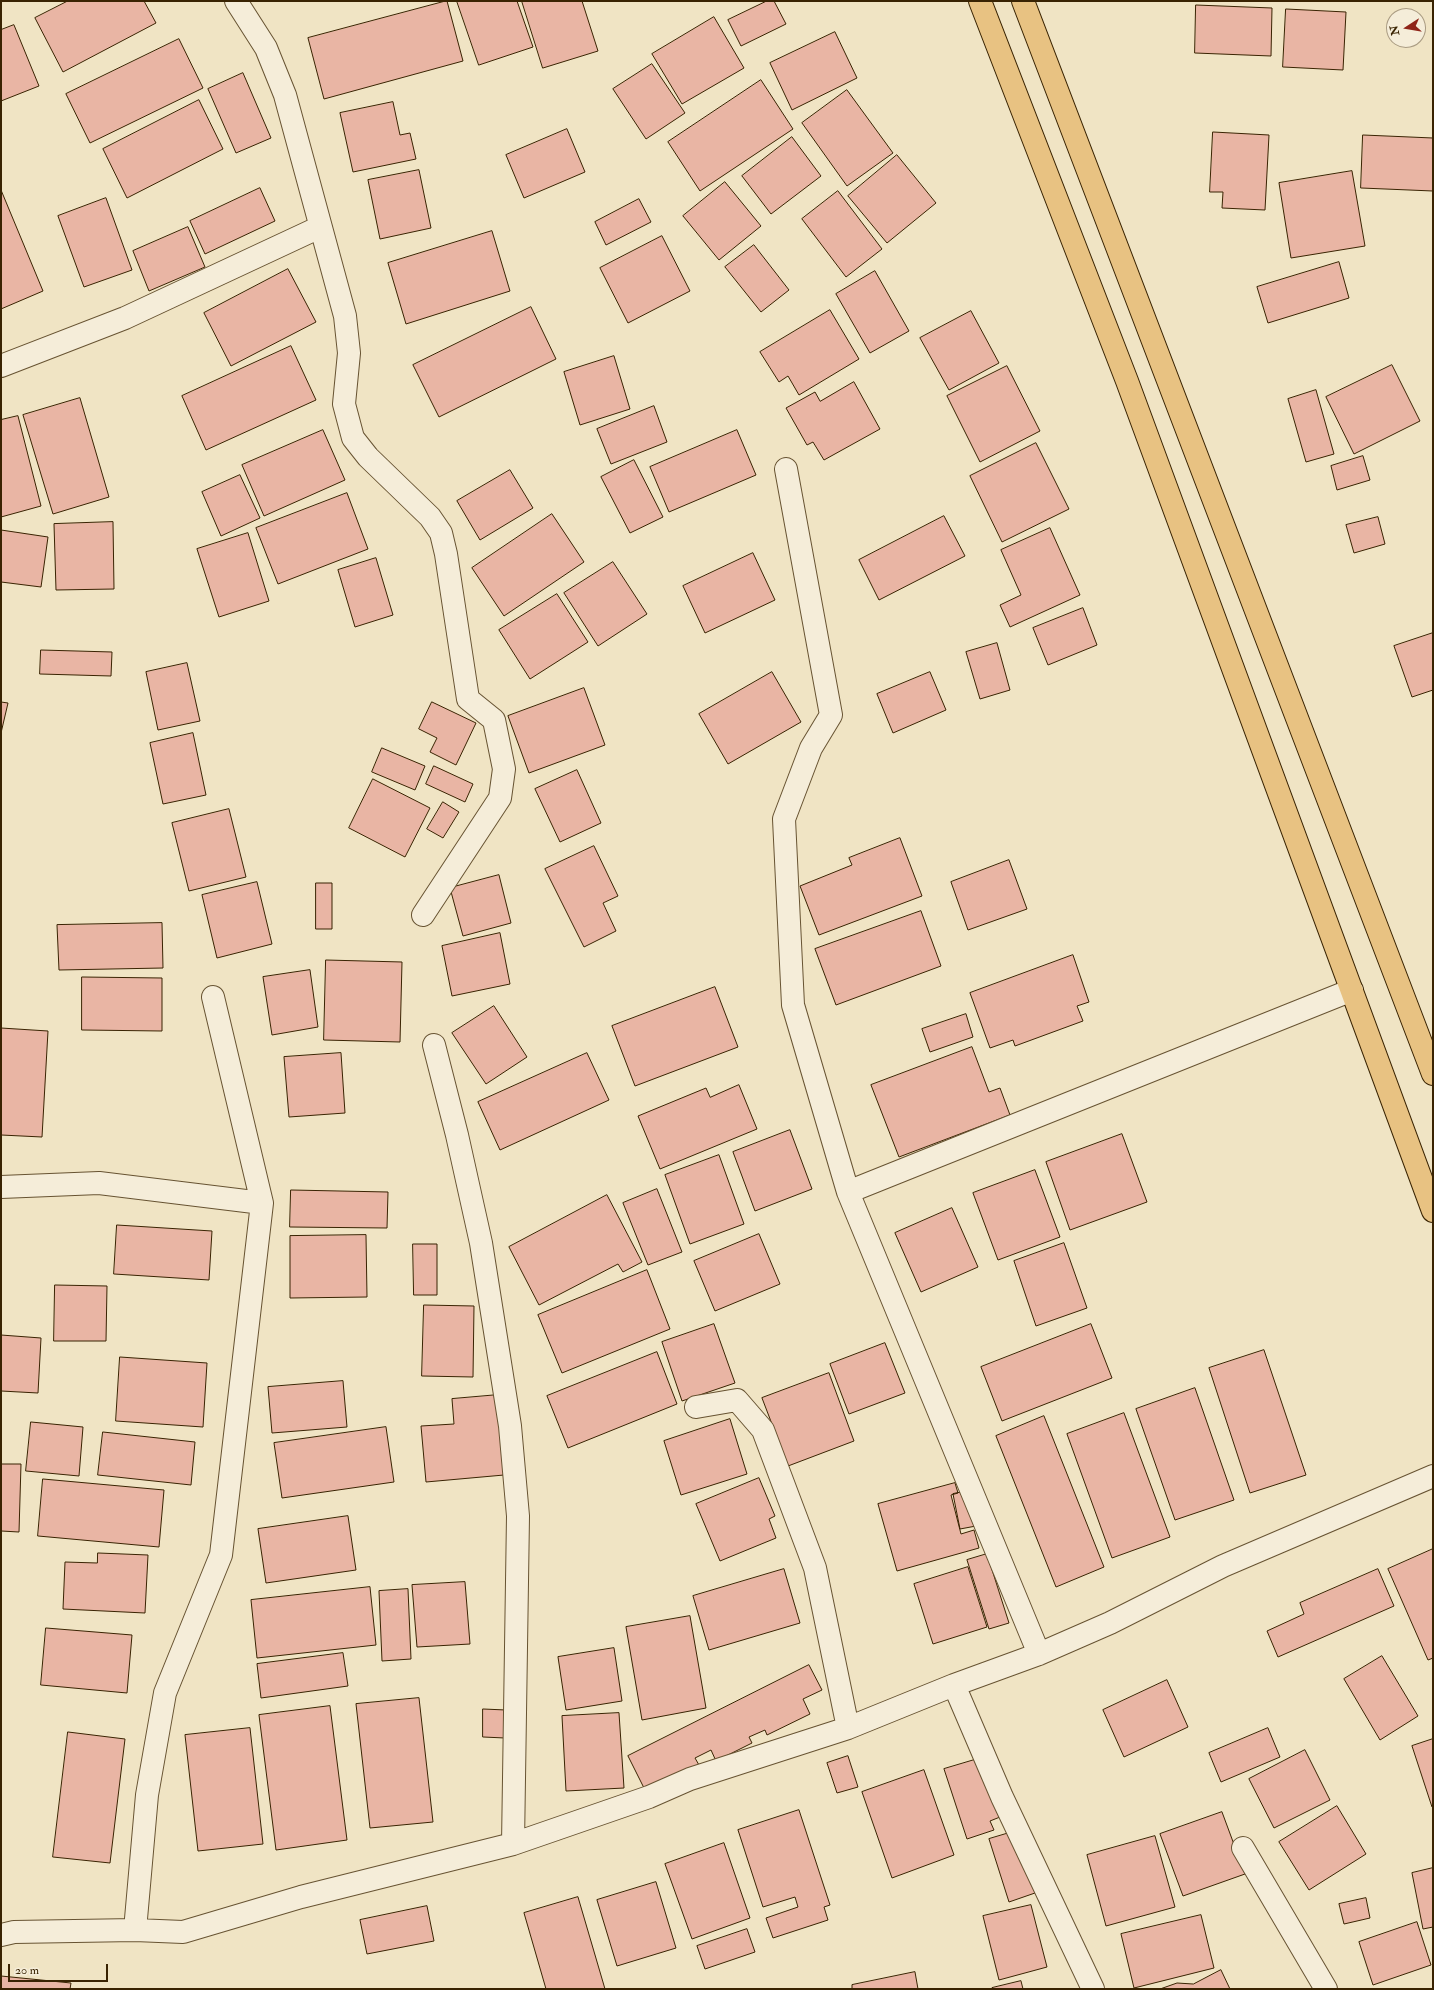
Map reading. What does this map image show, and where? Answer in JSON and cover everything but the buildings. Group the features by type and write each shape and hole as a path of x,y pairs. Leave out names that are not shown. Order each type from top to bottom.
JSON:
{"highway":[{"path":"980,1 1130,389 1433,1211"},
{"path":"1023,1 1433,1074"}],"street":[{"path":"236,1 266,48 285,95 345,316 349,353 344,404 353,438 368,457 430,517 441,533 446,554 468,699 494,720 504,769 500,798 423,915"},
{"path":"1,366 125,318 320,227"},
{"path":"786,469 831,715 811,748 784,819 793,1005 848,1192 1039,1654"},
{"path":"848,1192 1352,990"},
{"path":"135,1930 147,1795 165,1693 221,1555 262,1202 213,997"},
{"path":"434,1045 457,1135 481,1243 510,1426 518,1516 513,1844"},
{"path":"1,1187 99,1183 262,1202"},
{"path":"696,1407 737,1400 763,1430 815,1568 848,1728"},
{"path":"1,1935 14,1932 135,1930 183,1932 302,1897 513,1844 649,1797 690,1779 848,1728 1039,1654 1110,1623 1223,1566 1433,1476"},
{"path":"954,1686 1002,1797 1093,1989"},
{"path":"1243,1848 1326,1989"}]}
